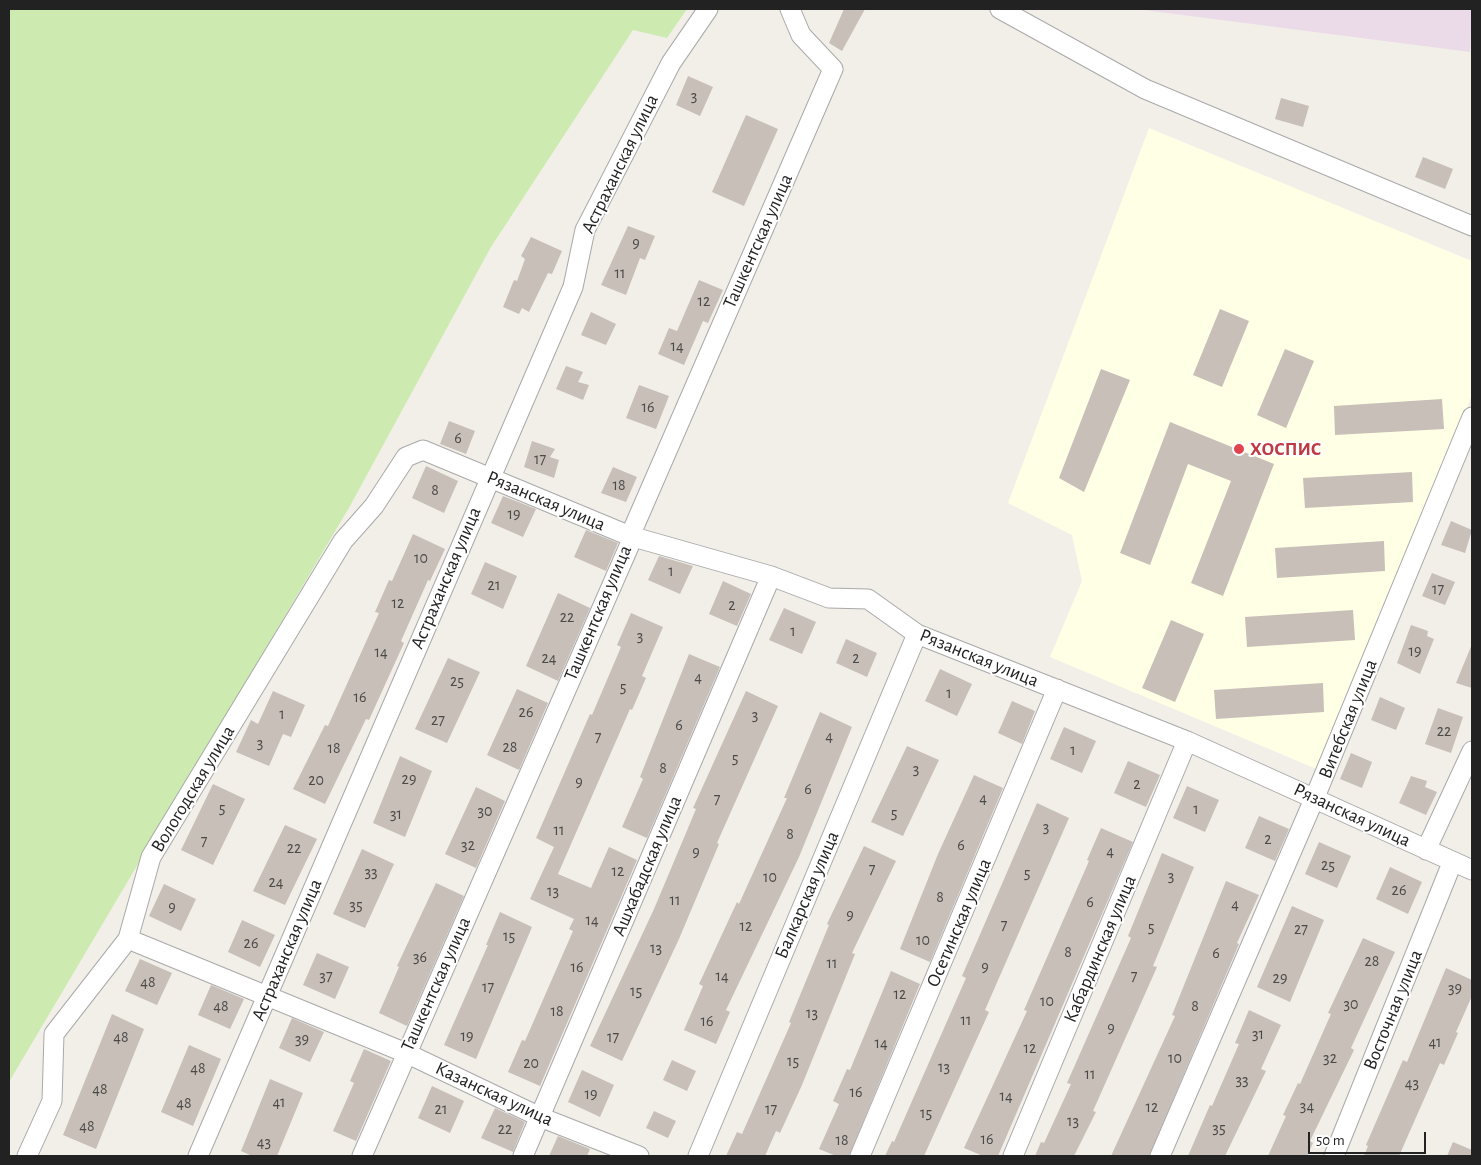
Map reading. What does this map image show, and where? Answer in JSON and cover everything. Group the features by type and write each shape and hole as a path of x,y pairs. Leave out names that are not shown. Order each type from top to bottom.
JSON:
{"street":[{"name":"Астраханская улица","path":"198,1156 489,477 573,287 585,230 671,63 708,9"},
{"name":"Ташкентская улица","path":"362,1156 630,544 630,536 833,69 801,35 790,9"},
{"path":"1000,9 1145,90 1472,226"},
{"name":"Витебская улица","path":"1160,1156 1315,797 1472,417"},
{"name":"Рязанская улица","path":"423,450 630,536 771,576 829,598 868,599 916,634 1187,741 1315,797 1452,863 1472,870"},
{"name":"Вологодская улица","path":"28,1156 52,1101 54,1034 128,940 151,857 343,541 374,506 406,457 423,450"},
{"name":"Ашхабадская улица","path":"524,1156 771,576"},
{"name":"Балкарская улица","path":"698,1156 916,634"},
{"name":"Осетинская улица","path":"860,1156 1057,690"},
{"name":"Кабардинская улица","path":"1013,1156 1187,741"},
{"path":"1426,850 1472,751"},
{"name":"Восточная улица","path":"1334,1156 1452,863"},
{"name":"Казанская улица","path":"128,940 268,995 406,1053 540,1117 639,1156"}],"shaded area":[{"path":"1136,9 1472,9 1470,52"},
{"name":"ХОСПИС","path":"1149,128 1472,261 1472,395 1319,770 1050,657 1082,581 1072,535 1008,503"}],"green space":[{"path":"9,9 687,9 667,38 633,30 491,247 350,506 9,1082"}],"building":[{"path":"844,9 865,9 842,51 829,43"},
{"path":"688,76 713,87 700,116 676,105"},
{"path":"1281,98 1309,106 1303,127 1275,119"},
{"path":"746,115 778,129 744,206 712,192"},
{"path":"1423,157 1453,169 1445,189 1415,177"},
{"path":"628,226 655,236 645,260 640,258 626,295 601,285"},
{"path":"531,237 562,251 552,274 548,273 529,312 522,308 519,314 503,307 514,280 517,281 525,259 521,256"},
{"path":"699,280 723,290 708,323 703,321 684,365 658,354 669,328 677,331"},
{"path":"1220,309 1249,321 1222,387 1193,375"},
{"path":"591,312 616,324 606,345 581,335"},
{"path":"1285,349 1314,361 1286,428 1257,415"},
{"path":"566,366 583,372 578,382 589,385 583,400 556,389"},
{"path":"1101,369 1130,380 1084,492 1059,478"},
{"path":"639,385 669,396 656,429 626,418"},
{"path":"1442,399 1444,429 1335,435 1334,406"},
{"path":"449,421 475,431 466,454 440,444"},
{"path":"1170,422 1274,464 1223,596 1191,583 1231,481 1188,464 1150,565 1120,553"},
{"path":"532,441 555,449 550,457 559,460 554,478 524,467"},
{"path":"426,466 458,481 444,513 412,498"},
{"path":"613,467 637,477 626,502 601,493"},
{"path":"1412,472 1413,502 1305,508 1303,478"},
{"path":"503,496 536,509 523,537 491,523"},
{"path":"1451,521 1472,530 1465,553 1441,545"},
{"path":"586,530 618,543 606,571 574,557"},
{"path":"413,534 445,549 430,581 428,580 401,641 404,643 369,720 366,719 325,804 293,789 325,725 328,726 379,613 375,612 389,580 392,581"},
{"path":"1384,541 1385,571 1277,578 1275,548"},
{"path":"659,556 693,566 680,594 648,580"},
{"path":"485,562 517,576 503,609 471,594"},
{"path":"1432,573 1455,582 1445,605 1422,596"},
{"path":"723,581 751,594 737,626 709,614"},
{"path":"558,593 590,608 558,681 526,666"},
{"path":"784,608 816,622 802,654 769,640"},
{"path":"1353,610 1355,640 1247,647 1245,617"},
{"path":"631,613 663,627 642,676 646,678 632,710 630,709 558,874 591,888 609,847 637,860 540,1086 508,1072 522,1040 525,1041 573,931 569,929 574,919 530,899 554,847 536,838 621,647 617,645"},
{"path":"1171,620 1204,634 1175,702 1142,688"},
{"path":"1411,625 1428,631 1427,636 1434,639 1420,674 1397,663"},
{"path":"846,639 877,653 867,677 836,663"},
{"path":"1472,644 1472,688 1456,683"},
{"path":"689,654 720,667 647,838 622,827 643,779 640,777"},
{"path":"448,658 480,672 447,743 415,729"},
{"path":"940,669 972,684 957,716 925,701"},
{"path":"1323,683 1324,712 1216,719 1214,690"},
{"path":"517,689 548,703 519,770 487,755"},
{"path":"273,691 305,705 291,737 283,734 269,766 236,752 251,720 258,724"},
{"path":"746,691 778,706 717,843 719,844 679,939 622,1061 590,1046 654,909 696,809 693,808"},
{"path":"1380,697 1405,708 1396,730 1371,720"},
{"path":"1012,701 1035,711 1022,744 998,733"},
{"path":"1438,708 1463,717 1451,753 1425,744"},
{"path":"820,712 852,727 799,857 726,1010 730,1012 716,1044 684,1030 703,986 699,984 737,902 739,904 787,798 784,798"},
{"path":"1064,727 1096,741 1082,773 1050,759"},
{"path":"907,746 939,760 903,836 871,822"},
{"path":"1351,753 1372,762 1362,788 1340,779"},
{"path":"400,756 432,771 405,837 373,823"},
{"path":"1128,761 1160,775 1146,807 1114,793"},
{"path":"974,775 1003,788 930,962 900,949 938,854"},
{"path":"1411,776 1427,781 1425,787 1437,792 1426,815 1399,803"},
{"path":"213,784 245,799 213,865 181,850"},
{"path":"1187,786 1219,800 1205,832 1173,818"},
{"path":"476,787 505,801 476,868 445,854"},
{"path":"1037,803 1069,818 985,1010 989,1012 924,1156 885,1156 892,1141 894,1142 966,978 962,976"},
{"path":"1259,816 1289,829 1275,861 1245,848"},
{"path":"285,825 317,839 285,905 253,891"},
{"path":"1101,828 1133,842 998,1156 983,1156 964,1148 1027,1011 1024,1010 1089,861 1087,860"},
{"path":"1319,842 1351,856 1337,888 1305,874"},
{"path":"864,846 896,861 852,953 855,954 802,1085 780,1133 776,1131 765,1156 726,1156 737,1132 742,1134 791,1023 789,1022 829,925 827,924"},
{"path":"362,849 394,864 365,928 333,914"},
{"path":"1162,853 1194,867 1153,966 1157,967 1093,1111 1096,1112 1074,1156 1035,1156 1041,1142 1044,1143 1071,1084 1067,1083 1131,938 1128,936"},
{"path":"1390,867 1422,882 1408,914 1376,899"},
{"path":"1226,881 1259,895 1237,943 1239,944 1149,1156 1111,1156 1175,1016 1172,1015"},
{"path":"436,883 464,896 407,1026 379,1013 399,967 397,966"},
{"path":"164,884 196,899 181,931 149,916"},
{"path":"1292,906 1324,920 1290,1002 1257,987"},
{"path":"500,912 532,927 476,1059 444,1045 488,945 486,945"},
{"path":"242,920 275,935 260,967 228,952"},
{"path":"1363,938 1395,952 1351,1048 1354,1050 1310,1141 1313,1143 1307,1156 1268,1156 1286,1116 1283,1115 1298,1083 1300,1084 1331,1014 1328,1013"},
{"path":"317,953 349,967 335,999 303,985"},
{"path":"140,959 172,973 157,1005 125,991"},
{"path":"1446,968 1472,980 1472,996 1456,1032 1458,1033 1444,1065 1440,1063 1399,1156 1364,1156 1368,1146 1366,1145 1389,1092 1403,1060 1407,1062"},
{"path":"891,971 920,984 849,1156 836,1156 819,1149 839,1104 833,1101 847,1069 850,1070"},
{"path":"211,985 244,999 230,1029 198,1015"},
{"path":"1249,1010 1281,1025 1261,1069 1266,1071 1225,1156 1188,1156 1239,1044 1235,1043"},
{"path":"112,1014 144,1029 96,1149 63,1135"},
{"path":"292,1018 324,1032 310,1062 279,1048"},
{"path":"189,1045 221,1059 193,1126 161,1112"},
{"path":"364,1049 391,1061 356,1141 333,1131 354,1083 350,1081"},
{"path":"672,1060 696,1071 687,1091 663,1080"},
{"path":"582,1070 614,1085 600,1117 568,1102"},
{"path":"270,1079 303,1093 277,1156 252,1156 241,1151"},
{"path":"432,1086 464,1101 450,1133 418,1118"},
{"path":"495,1108 525,1122 513,1152 481,1138"},
{"path":"654,1111 676,1121 668,1138 646,1128"},
{"path":"558,1136 590,1149 587,1156 549,1156"},
{"path":"1453,1142 1472,1150 1472,1156 1447,1156"}],"place":[{"name":"ХОСПИС","path":"1239,449"}]}
